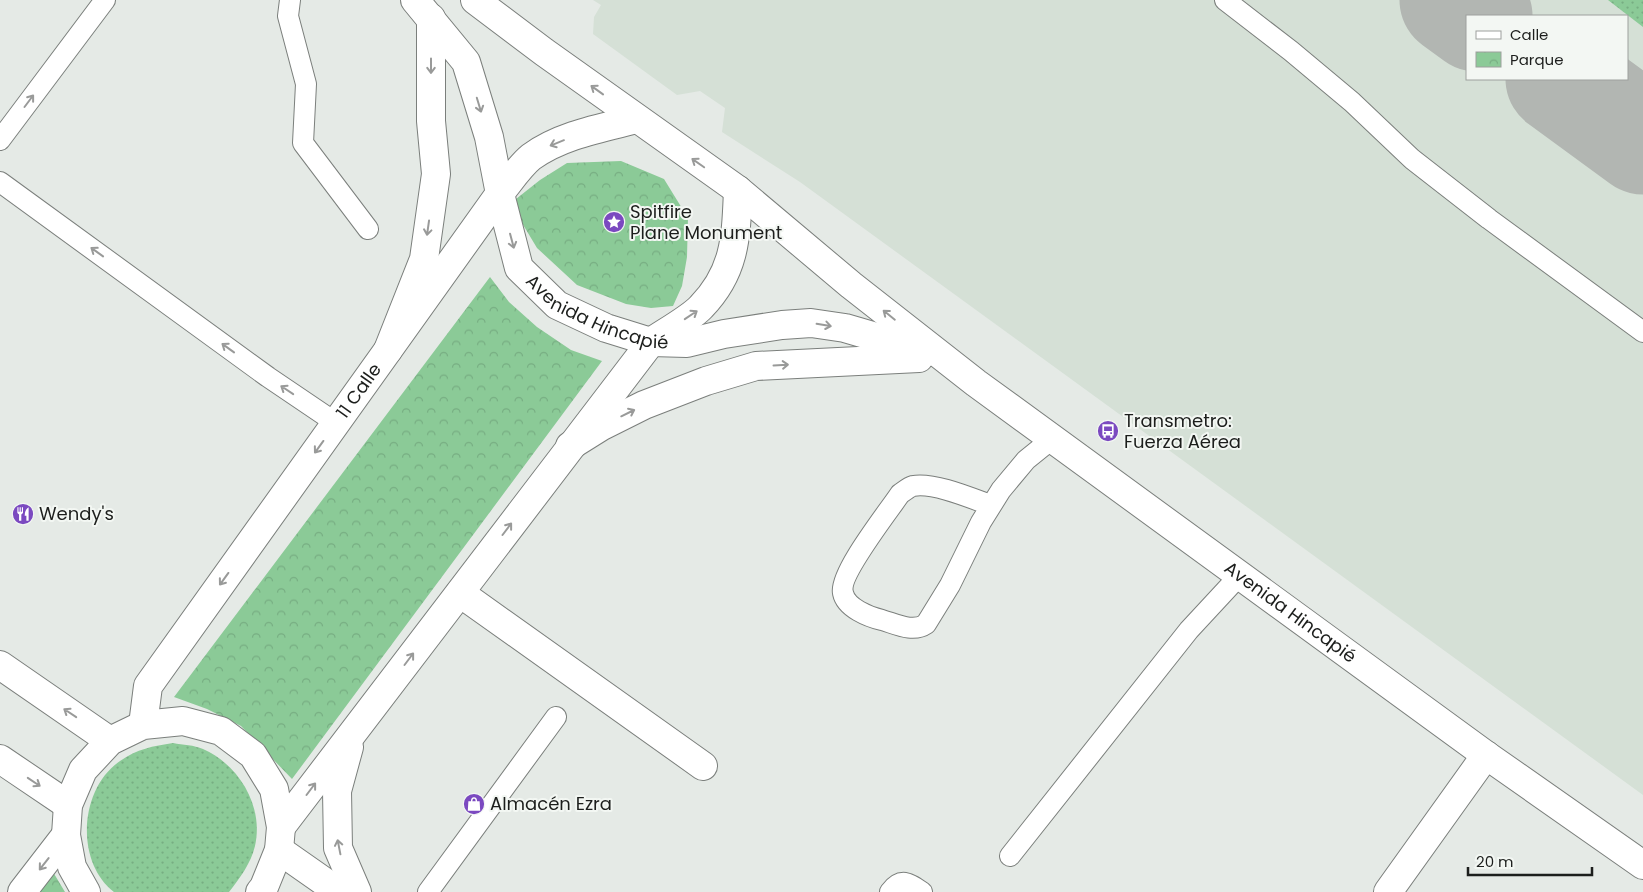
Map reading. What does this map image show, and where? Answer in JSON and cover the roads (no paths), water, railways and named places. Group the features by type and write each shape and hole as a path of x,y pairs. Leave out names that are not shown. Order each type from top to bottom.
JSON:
{"main road":[{"name":"Avenida Hincapié","path":"475,0 544,52 738,190 940,356 1486,755 1643,865"},
{"name":"Avenida Hincapié","path":"423,9 466,62 489,137 500,194 519,268 558,305 606,328 651,342 687,343 724,334 782,325 810,323 845,328 940,356"},
{"path":"388,350 424,259 436,174 423,9"},
{"name":"11 Calle","path":"143,725 148,686 500,194 530,158 548,147 582,133 637,119"},
{"path":"260,892 264,888 280,839 351,735 651,342 701,308 719,284 733,252 736,235 738,190"},
{"path":"570,446 602,426 644,405 706,380 756,366 940,356"},
{"path":"460,592 703,766"},
{"path":"0,665 110,741"},
{"path":"86,892 72,867 66,835 68,805 83,770 110,741 143,725 183,721 221,731 253,755 274,789 280,839 339,892"},
{"path":"351,735 337,791 338,848 357,892"},
{"path":"1388,892 1486,755"},
{"path":"0,760 68,805"},
{"path":"22,892 66,835"}],"lane":[{"path":"0,140 105,0"},
{"path":"290,0 288,16 306,84 303,143 368,229"},
{"path":"1225,0 1291,51 1345,96 1412,158 1488,219 1643,332"},
{"path":"0,182 260,371 336,423"},
{"path":"990,505 957,493 927,486 912,486 900,494 849,568 842,591 846,602 869,617 909,628 922,628 950,585 990,505 1026,460 1052,438"},
{"path":"1010,856 1189,630 1240,575"},
{"path":"428,892 556,717"},
{"path":"890,892 894,886 902,883 909,883 922,892"}],"place":[{"name":"Spitfire Plane Monument","path":"614,222"},
{"name":"Transmetro: Fuerza Aérea","path":"1108,431"},
{"name":"Wendy's","path":"23,514"},
{"name":"Almacén Ezra","path":"474,804"}]}
